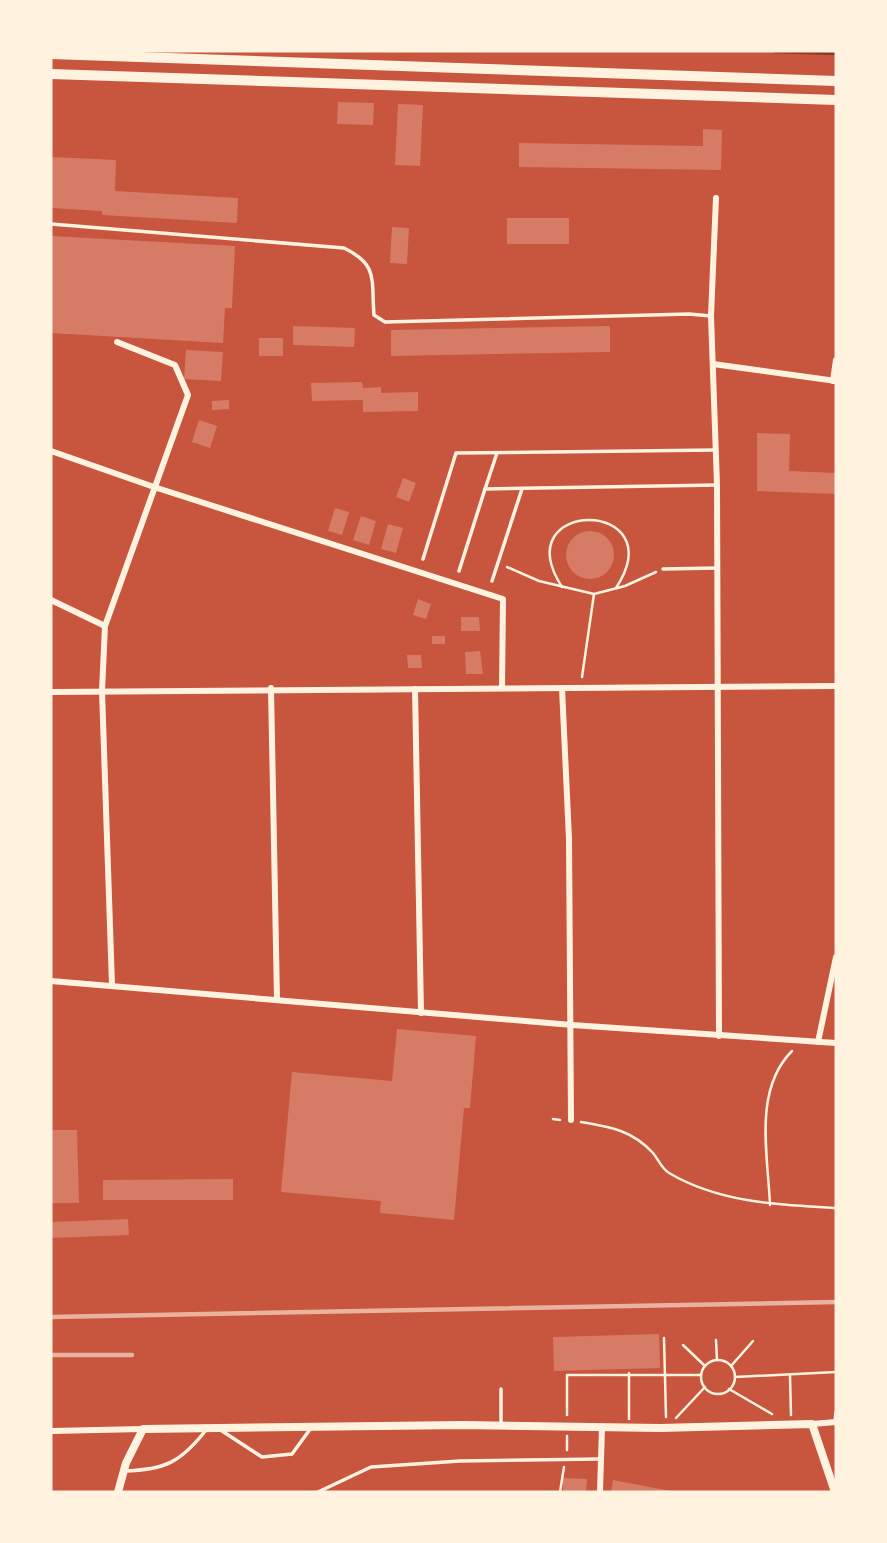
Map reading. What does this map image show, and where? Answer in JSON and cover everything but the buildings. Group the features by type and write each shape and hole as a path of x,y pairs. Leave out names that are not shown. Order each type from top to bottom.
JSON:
{"highway":[{"path":"51,54 836,81"},
{"path":"51,74 836,100"}],"street":[{"path":"716,198 711,316 717,485 719,1036"},
{"path":"112,985 102,691 105,626 188,395 175,365 117,342"},
{"path":"713,364 834,381 836,360"},
{"path":"51,451 154,487 503,599 502,688"},
{"path":"51,600 105,626"},
{"path":"51,692 271,688 836,686"},
{"path":"271,688 277,999"},
{"path":"562,688 569,839 571,1120"},
{"path":"415,689 421,1013"},
{"path":"818,1042 836,957"},
{"path":"51,981 572,1026 836,1043"},
{"path":"51,1431 500,1425 667,1428 836,1422"},
{"path":"812,1424 835,1492"},
{"path":"600,1492 601,1427"},
{"path":"118,1492 124,1471 143,1429"}],"lane":[{"path":"51,224 344,248 364,257 369,266 374,315 385,322 689,314 711,316"},
{"path":"423,559 456,453 716,450"},
{"path":"458,571 497,453"},
{"path":"485,489 717,485"},
{"path":"492,581 522,489"},
{"path":"663,569 717,568"},
{"path":"500,1425 501,1389"},
{"path":"836,1412 836,1422"},
{"path":"124,1471 152,1470 181,1458 212,1428 256,1455 286,1457 292,1454 313,1427"},
{"path":"318,1492 371,1467 460,1461 601,1459"}],"path":[{"path":"562,587 551,569 550,548 561,529 579,518 600,518 619,530 629,548 628,570 616,588"},
{"path":"498,563 562,587 594,594 663,569"},
{"path":"581,687 594,594"},
{"path":"770,1205 768,1092 773,1074 794,1048"},
{"path":"553,1119 631,1132 655,1155 666,1171 701,1188 770,1205 836,1208"},
{"path":"664,1338 667,1428"},
{"path":"716,1340 718,1360"},
{"path":"731,1366 753,1341"},
{"path":"683,1345 705,1366"},
{"path":"729,1389 735,1377 731,1366 718,1360 705,1366 701,1375 705,1387 714,1393 729,1389 792,1425"},
{"path":"735,1377 836,1372"},
{"path":"629,1373 629,1427"},
{"path":"560,1492 566,1460 567,1375 701,1375"},
{"path":"789,1375 792,1425"},
{"path":"667,1428 705,1387"}],"waterway":[{"path":"775,51 836,53"}],"railway":[{"path":"51,1317 836,1302"},
{"path":"51,1355 132,1355"}]}
